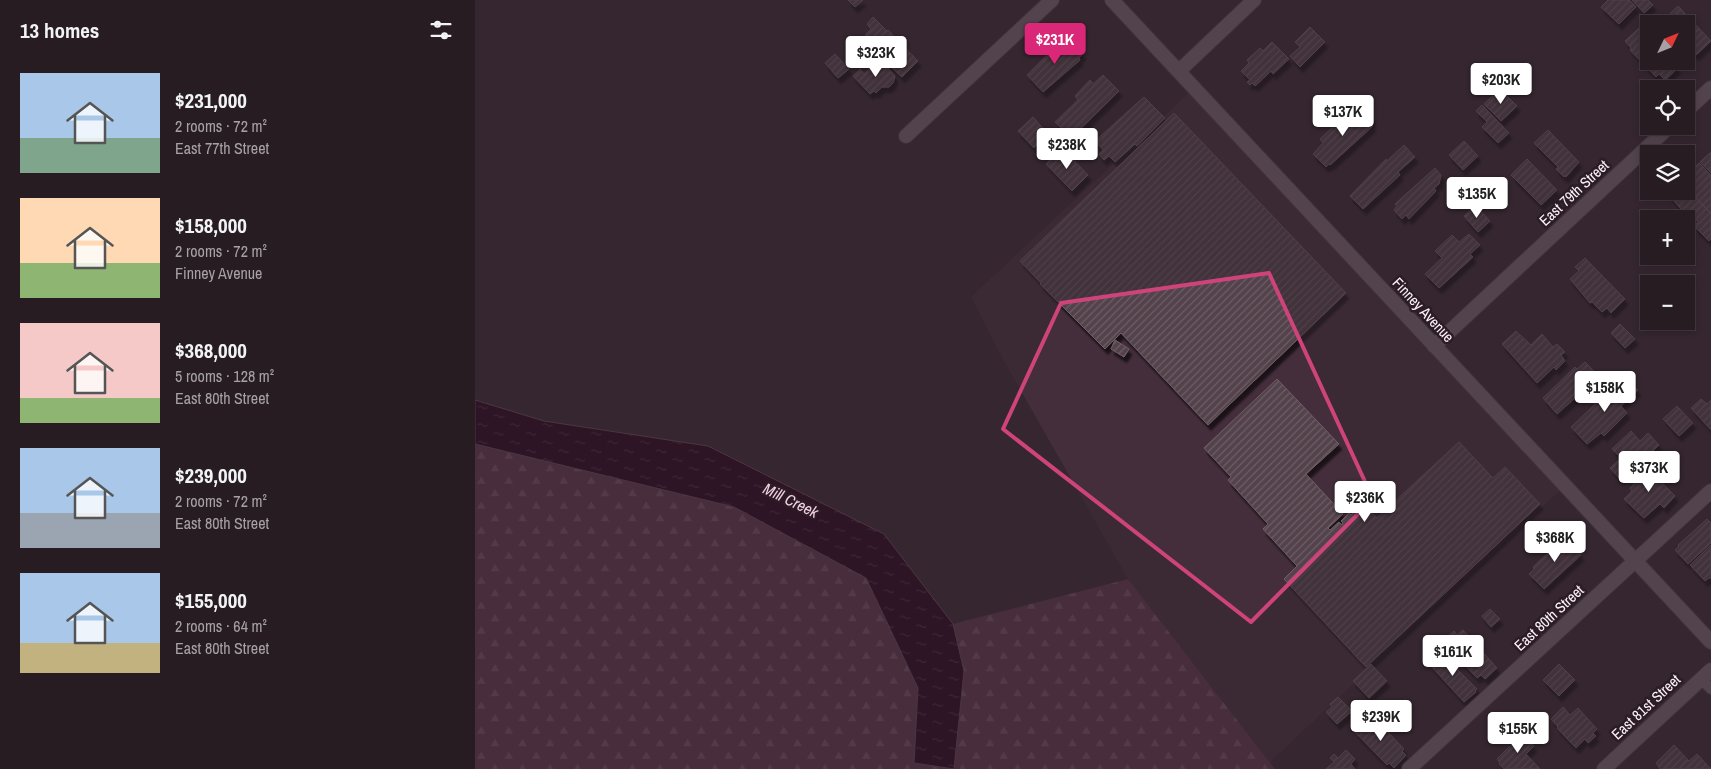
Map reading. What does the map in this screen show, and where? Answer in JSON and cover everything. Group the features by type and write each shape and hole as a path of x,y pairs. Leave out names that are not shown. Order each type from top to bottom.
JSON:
{"street":[{"path":"906,136 1052,0"},
{"name":"Finney Avenue","path":"1112,0 1711,642"},
{"path":"1179,71 1254,0"},
{"path":"1695,103 1711,88"},
{"name":"East 79th Street","path":"1434,346 1660,135"},
{"name":"East 80th Street","path":"1409,769 1711,491"},
{"name":"East 81st Street","path":"1603,769 1708,679"}],"highlighted area":[{"path":"1269,273 1373,499 1251,622 1003,429 1061,303"}],"shaded area":[{"path":"1194,88 1565,486 1270,762 1128,579 1005,363 971,297"}],"green space":[{"path":"475,444 734,507 866,578 918,688 914,763 954,769 475,769"},
{"path":"1128,579 1275,769 954,769 964,671 953,624"}],"water":[{"name":"Mill Creek","path":"475,400 544,421 708,446 884,534 953,624 964,671 954,769 914,763 918,688 866,578 734,507 475,444"}],"building":[{"path":"848,0 863,0 855,7"},
{"path":"1608,0 1629,0 1636,7 1619,24 1601,7"},
{"path":"1632,0 1648,0 1653,5 1644,13"},
{"path":"1678,6 1686,15 1668,15"},
{"path":"873,17 918,61 902,77 877,54 880,51 865,35 871,29 867,24"},
{"path":"1695,24 1711,41 1695,54"},
{"path":"1310,27 1325,42 1300,67 1290,56 1300,47 1295,42"},
{"path":"1640,29 1640,60 1630,50 1631,48 1625,41"},
{"path":"1062,40 1069,48 1073,44 1083,54 1079,58 1080,60 1043,92 1027,75"},
{"path":"1272,42 1289,59 1273,74 1271,71 1255,86 1252,83 1250,85 1247,82 1250,80 1241,71 1249,63 1247,60 1260,48 1263,51"},
{"path":"835,54 849,69 838,78 825,63"},
{"path":"880,59 895,76 893,83 889,87 882,87 876,93 874,91 870,94 853,76 860,69 864,74"},
{"path":"1649,70 1676,70 1665,80 1659,74 1656,77"},
{"path":"1103,75 1119,91 1071,138 1055,122 1078,100 1075,96 1090,80 1093,84"},
{"path":"1500,89 1517,106 1501,121 1484,104"},
{"path":"1144,97 1165,118 1137,146 1135,144 1115,162 1109,156 1104,160 1099,154 1103,150 1095,141"},
{"path":"1482,105 1509,133 1498,143 1482,127 1487,122 1476,111"},
{"path":"1363,107 1373,118 1371,120 1373,122 1370,124 1373,126 1326,167 1313,154 1323,143 1320,139 1336,124 1339,128"},
{"path":"1174,113 1346,293 1208,425 1121,333 1105,349 1040,284 1020,261"},
{"path":"1033,117 1048,134 1034,148 1018,131"},
{"path":"1548,130 1579,162 1566,177 1556,169 1558,167 1534,143"},
{"path":"1464,141 1478,156 1463,170 1449,155"},
{"path":"1404,145 1415,157 1398,172 1400,175 1363,209 1350,196 1386,159 1387,161"},
{"path":"1062,148 1088,175 1072,191 1046,164"},
{"path":"1711,152 1711,173 1700,162"},
{"path":"1527,159 1557,190 1541,205 1511,175"},
{"path":"1699,163 1711,175 1711,213 1695,196 1695,167"},
{"path":"1435,168 1441,175 1439,184 1434,188 1436,191 1409,219 1406,215 1402,219 1394,210 1397,206 1395,204"},
{"path":"1695,197 1711,214 1711,239 1709,241 1695,227 1698,222 1695,219 1695,210 1682,210 1673,200 1695,200"},
{"path":"1476,206 1490,221 1478,232 1464,216"},
{"path":"1469,234 1480,245 1470,254 1473,257 1439,288 1425,274 1442,258 1435,251 1452,235 1459,242"},
{"path":"1585,258 1625,299 1611,313 1607,308 1602,312 1592,302 1590,303 1570,279 1579,271 1575,267"},
{"path":"1620,324 1635,339 1625,348 1611,333"},
{"path":"1516,331 1531,345 1542,334 1553,347 1557,344 1565,352 1561,355 1565,361 1556,370 1554,367 1537,383 1502,344"},
{"path":"1115,340 1129,349 1124,357 1111,349"},
{"path":"1585,362 1596,373 1588,381 1591,384 1557,414 1543,398 1575,367 1577,369"},
{"path":"1626,378 1638,390 1621,406 1627,413 1604,436 1601,433 1587,444 1571,427 1608,392 1609,394"},
{"path":"1277,379 1339,444 1306,474 1343,514 1328,528 1330,530 1339,522 1342,525 1341,521 1349,513 1351,515 1353,513 1351,511 1359,503 1361,505 1363,503 1377,518 1459,442 1493,478 1505,467 1540,504 1366,667 1284,579 1297,566 1263,529 1268,524 1228,480 1231,477 1204,448"},
{"path":"1701,399 1707,404 1711,400 1711,430 1691,408"},
{"path":"1677,406 1693,423 1679,436 1663,419"},
{"path":"1631,431 1640,441 1648,433 1659,445 1633,470 1620,479 1610,468 1621,458 1612,449"},
{"path":"1653,465 1662,474 1657,478 1675,496 1664,508 1660,504 1644,518 1624,499 1632,491 1630,488"},
{"path":"1707,519 1711,523 1711,543 1688,564 1675,550 1678,545"},
{"path":"1565,537 1581,555 1544,589 1529,574 1534,569 1533,567"},
{"path":"1711,545 1711,578 1705,581 1690,565"},
{"path":"1490,609 1500,619 1491,627 1482,616"},
{"path":"1463,630 1497,668 1485,679 1481,675 1477,678 1446,645 1451,641 1447,637 1454,631 1457,635"},
{"path":"1439,651 1477,689 1464,702 1430,665 1437,658 1434,656"},
{"path":"1371,664 1387,681 1369,698 1353,681"},
{"path":"1559,664 1575,680 1559,696 1543,680"},
{"path":"1338,697 1352,711 1337,724 1326,712 1332,707 1330,704"},
{"path":"1563,707 1570,715 1578,708 1597,729 1593,733 1596,736 1588,743 1585,739 1576,748 1551,719"},
{"path":"1373,716 1404,749 1402,751 1406,755 1394,768 1389,763 1387,765 1355,732 1367,718 1368,720"},
{"path":"1518,729 1534,746 1526,754 1540,769 1504,769 1499,764 1497,759 1514,742 1510,738"},
{"path":"1674,745 1689,761 1697,754 1711,769 1660,769 1656,763"},
{"path":"1346,750 1355,759 1351,764 1355,769 1326,769 1334,762 1330,758 1334,754 1338,758"}]}
